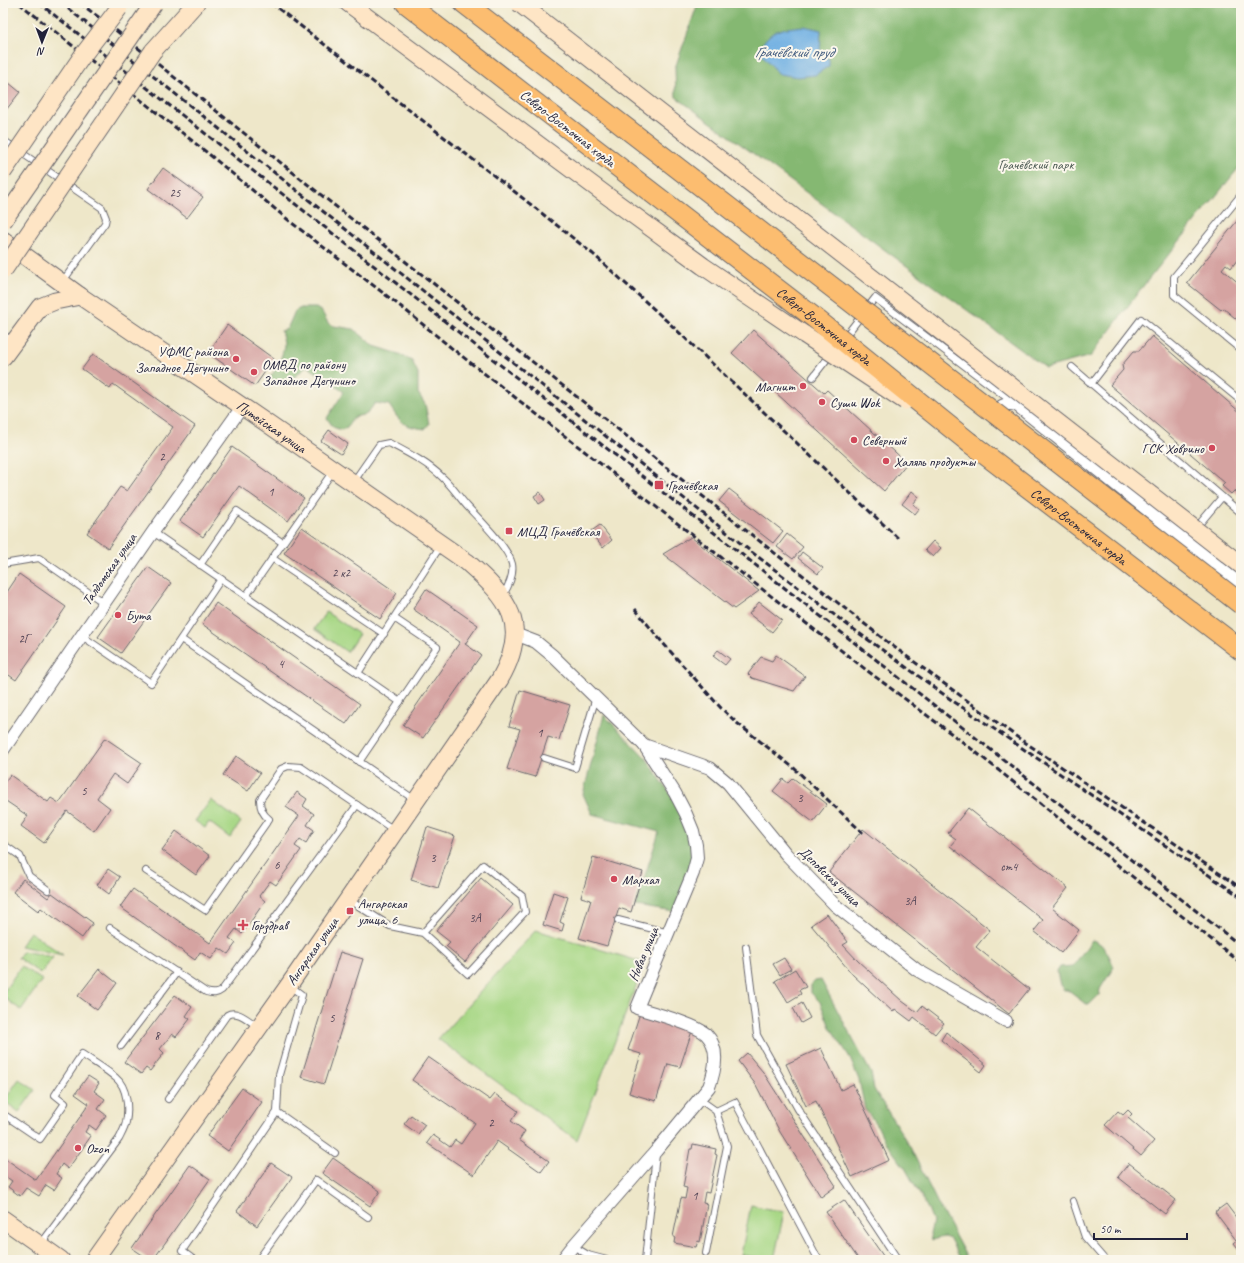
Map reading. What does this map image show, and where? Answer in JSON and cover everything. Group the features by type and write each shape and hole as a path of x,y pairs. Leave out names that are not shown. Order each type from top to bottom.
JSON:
{"main road":[{"path":"3,221 154,3"},
{"path":"3,271 154,51 184,3"},
{"path":"154,51 196,3"},
{"path":"348,3 703,266 970,443"},
{"name":"Северо-Восточная хорда","path":"406,3 816,319 970,443 1241,650"},
{"path":"464,3 1241,604"},
{"path":"478,3 565,81"},
{"path":"519,3 1241,565"},
{"path":"3,172 83,55 121,4"},
{"name":"Путейская улица","path":"3,240 80,296 466,562 486,579 502,596 512,618 515,634"},
{"path":"3,356 9,338 40,307 55,301 80,296"},
{"name":"Ангарская улица","path":"94,1260 289,985 500,679 509,664 515,634"},
{"path":"3,1219 61,1260"}],"street":[{"path":"1241,585 1185,543 1018,406 1009,404 999,408 995,416 995,421 1000,430 1241,613"},
{"name":"Талдомская улица","path":"3,750 153,532 242,407"},
{"name":"Новая улица","path":"515,634 524,636 536,642 596,697 644,746 675,793 686,814 693,831 696,845 696,858 693,873 637,1008 695,1027 707,1035 713,1047 716,1061 714,1074 709,1087 562,1260"},
{"name":"Деповская улица","path":"644,746 710,768 728,783 786,854 835,905 917,970 1006,1021"}],"lane":[{"path":"3,140 102,208 106,218 105,223 62,282"},
{"path":"1241,195 1174,277 1174,296 1241,350"},
{"path":"813,377 875,298 1018,406"},
{"path":"1091,384 1141,319 1241,401"},
{"path":"1072,367 1241,513"},
{"path":"353,483 379,445 389,443 413,456 443,478 498,540 509,556 512,565 511,575 507,589 502,596"},
{"path":"246,596 334,470"},
{"path":"1179,566 1176,556 1222,497"},
{"path":"200,565 237,511 283,543"},
{"path":"153,532 400,702"},
{"path":"358,673 441,545"},
{"path":"3,564 39,558 104,603"},
{"path":"272,558 384,634"},
{"path":"82,636 151,683 221,579"},
{"path":"359,762 437,647 394,618"},
{"path":"181,639 416,801"},
{"path":"544,758 575,768 596,697"},
{"path":"146,871 205,910 269,818 264,815 260,808 260,800 281,769 288,766 301,767 395,831"},
{"path":"110,928 206,992 212,994 218,993 222,990 356,805"},
{"path":"3,844 20,856 30,876 48,890"},
{"path":"348,899 390,926 423,933 468,974 525,912 522,896 483,865 423,933"},
{"path":"618,920 669,933"},
{"path":"746,947 757,1035 798,1109 898,1260"},
{"path":"121,1046 177,972"},
{"path":"194,1260 182,1251 277,1112 279,1074 302,995 289,985"},
{"path":"168,1099 227,1015 237,1013 259,1027"},
{"path":"3,1114 40,1139 65,1103 55,1096 82,1054 117,1078 122,1087 127,1104 126,1122 119,1139 40,1245"},
{"path":"699,1099 716,1111 727,1146 706,1253"},
{"path":"716,1111 735,1102 820,1260"},
{"path":"277,1112 335,1153"},
{"path":"646,1260 656,1151"},
{"path":"258,1260 316,1180 368,1217"},
{"path":"1073,1201 1085,1237 1104,1260"},
{"path":"573,1246 588,1257 607,1260"}],"green space":[{"name":"Грачёвский парк","path":"698,3 1241,3 1241,165 1140,290 1091,356 1046,368 676,97 675,68"},
{"path":"301,308 316,308 322,312 328,323 334,326 354,329 374,346 399,354 412,361 418,373 418,393 425,404 429,424 425,429 411,427 403,423 396,416 389,405 375,403 367,414 354,417 347,427 341,430 333,427 327,418 344,392 307,366 292,379 272,382 269,378 279,362 284,348 284,341 281,331 287,329 295,311"},
{"path":"326,612 359,634 347,652 314,629"},
{"path":"604,715 646,758 676,802 689,833 693,858 675,912 635,906 659,832 592,814 583,794"},
{"path":"211,800 241,822 230,838 209,822 205,828 195,821"},
{"path":"536,930 645,963 577,1140 438,1039"},
{"path":"30,932 63,955 20,946"},
{"path":"1092,940 1103,947 1114,967 1100,989 1099,995 1089,1005 1067,990 1064,990 1060,985 1057,972 1060,967 1073,966"},
{"path":"23,951 53,957 41,974 18,958"},
{"path":"21,966 42,980 21,1010 3,997 3,993"},
{"path":"821,980 871,1073 874,1089 910,1147 968,1260 961,1260 950,1239 944,1237 931,1240 930,1234 933,1221 928,1209 905,1168 884,1140 878,1127 865,1109 859,1080 849,1056 830,1027 820,1002 811,993 811,985 815,981"},
{"path":"19,1079 35,1090 19,1112 4,1101"},
{"path":"751,1205 784,1212 774,1260 741,1255"}],"water":[{"name":"Грачёвский пруд","path":"804,26 821,30 820,53 829,59 829,66 815,75 798,77 779,74 759,51 767,38 777,31"}],"building":[{"path":"3,78 20,92 6,110 3,107"},
{"path":"163,168 203,197 187,218 148,189"},
{"path":"1241,216 1241,255 1231,268 1226,264 1222,269 1241,285 1241,323 1223,308 1221,310 1187,283"},
{"path":"227,325 274,359 255,386 208,353"},
{"path":"753,330 824,393 827,390 907,463 884,491 732,353"},
{"name":"ГСК Ховрино","path":"1152,336 1241,413 1241,497 1234,491 1231,494 1222,486 1225,483 1110,385 1123,370 1122,365 1134,351 1139,351"},
{"path":"93,354 195,426 108,548 87,533 120,487 127,491 173,427 113,384 110,389 82,369"},
{"path":"329,430 348,444 341,454 321,441"},
{"path":"232,447 304,498 288,521 239,486 203,537 180,521"},
{"path":"729,489 783,531 773,543 719,501"},
{"path":"912,491 919,497 913,504 919,509 915,514 902,504"},
{"path":"540,492 545,500 539,504 534,496"},
{"path":"600,525 612,540 603,548 590,532"},
{"path":"302,527 397,593 380,619 284,553"},
{"path":"787,534 803,547 793,559 777,547"},
{"path":"691,537 759,591 734,609 663,554"},
{"path":"933,541 941,548 933,557 925,550"},
{"path":"802,552 823,568 818,574 798,558"},
{"path":"148,567 171,583 121,653 98,637"},
{"path":"19,574 66,607 16,680 3,671 3,590 7,592"},
{"path":"426,589 478,625 465,644 481,655 423,738 403,725 460,642 413,609"},
{"path":"759,602 782,620 772,632 749,614"},
{"path":"216,603 360,704 346,724 202,624"},
{"path":"718,650 730,659 725,665 713,656"},
{"path":"776,655 805,676 794,691 752,678 748,674 761,657 772,661"},
{"path":"520,690 570,705 559,740 548,737 535,777 507,769 520,729 509,726"},
{"path":"105,738 142,763 127,784 113,774 97,798 110,808 94,831 67,811 44,843 21,826 28,816 3,799 3,784 10,775 48,802 51,798 59,803"},
{"path":"236,756 260,773 248,791 223,775"},
{"path":"793,778 827,804 813,822 773,791 783,779 788,783"},
{"path":"297,792 307,799 303,806 314,814 307,825 314,830 306,843 300,839 295,846 301,850 276,885 270,881 259,896 265,901 242,934 236,929 229,938 236,943 228,954 219,948 211,959 200,952 195,960 120,907 133,889 210,943 299,816 286,807"},
{"path":"968,808 1068,888 1052,908 1079,930 1061,953 1034,931 1043,920 950,846 956,839 948,833"},
{"path":"427,827 455,836 438,888 411,880"},
{"path":"863,829 990,930 976,947 1029,989 1009,1014 829,872"},
{"path":"176,831 210,856 196,875 162,850"},
{"path":"593,857 643,872 631,912 619,908 607,946 579,938 591,900 581,897"},
{"path":"108,869 120,877 109,894 97,885"},
{"path":"481,878 513,905 465,962 446,946 450,942 436,931"},
{"path":"23,879 48,898 52,893 93,923 82,938 41,908 38,911 13,892"},
{"path":"553,892 568,897 560,922 564,924 562,931 543,925"},
{"path":"827,914 848,942 843,945 858,961 902,1001 917,1012 922,1006 944,1023 935,1034 914,1017 911,1021 895,1009 893,1012 853,975 811,925"},
{"path":"340,952 363,959 324,1084 301,1077"},
{"path":"784,958 791,969 780,975 773,964"},
{"path":"99,969 117,983 97,1010 78,996"},
{"path":"795,969 806,987 799,990 801,994 788,1002 775,981"},
{"path":"175,995 192,1007 186,1016 190,1019 176,1037 172,1034 160,1049 164,1053 150,1071 146,1068 141,1074 124,1062"},
{"path":"802,1003 810,1018 801,1023 793,1008"},
{"path":"640,1013 692,1031 680,1067 668,1064 656,1101 629,1093 641,1054 628,1050"},
{"path":"946,1032 986,1065 981,1072 941,1040"},
{"path":"821,1048 841,1090 853,1084 889,1160 852,1177 816,1101 806,1106 786,1064"},
{"path":"747,1053 763,1072 836,1186 821,1197 780,1132 756,1085 738,1061"},
{"path":"428,1057 490,1100 495,1094 518,1111 511,1121 525,1131 519,1140 549,1161 541,1172 497,1141 474,1175 427,1143 433,1135 450,1147 455,1140 461,1144 475,1123 412,1080"},
{"path":"88,1076 99,1083 94,1091 105,1099 98,1109 106,1115 96,1130 89,1125 85,1132 91,1136 68,1169 62,1164 56,1174 62,1178 54,1190 46,1185 39,1196 26,1188 20,1196 8,1187 12,1181 5,1176 3,1180 3,1157 36,1180 89,1104 75,1094"},
{"path":"242,1088 262,1102 228,1151 207,1136"},
{"path":"1128,1110 1132,1114 1128,1118 1154,1141 1141,1156 1105,1125 1118,1111 1123,1115"},
{"path":"411,1115 425,1125 418,1134 404,1124"},
{"path":"693,1144 716,1149 715,1154 717,1155 709,1193 705,1192 703,1203 707,1204 700,1242 698,1241 696,1247 674,1243 675,1237 673,1237 681,1198 685,1199 687,1188 683,1187 690,1149 692,1149"},
{"path":"333,1158 380,1191 370,1206 322,1173"},
{"path":"271,1163 292,1177 257,1226 237,1211"},
{"path":"1129,1163 1176,1200 1165,1214 1118,1177"},
{"path":"190,1165 210,1179 153,1260 146,1260 147,1258 132,1248"},
{"path":"844,1200 886,1260 859,1260 826,1212"},
{"path":"1226,1204 1241,1224 1241,1236 1236,1240 1215,1212"},
{"path":"1241,1237 1241,1252 1234,1243"}],"railway":[{"path":"19,3 210,155 292,223 869,672 968,746 1241,963"},
{"path":"39,3 1241,946"},
{"path":"61,3 749,550 845,623 953,701 1241,897"},
{"path":"80,3 890,644 1017,737 1241,888"},
{"path":"271,3 593,254 668,322 899,539"},
{"path":"635,609 662,642 721,708 737,723 795,769 863,833"}],"place":[{"name":"УФМС района Западное Дегунино","path":"236,359"},
{"name":"ОМВД по району Западное Дегунино","path":"254,372"},
{"name":"Магнит","path":"803,386"},
{"name":"Суши Wok","path":"822,402"},
{"name":"Северный","path":"854,440"},
{"name":"ГСК Ховрино","path":"1212,448"},
{"name":"Халяль продукты","path":"886,461"},
{"name":"Грачёвская","path":"659,485"},
{"name":"МЦД Грачёвская","path":"509,531"},
{"name":"Бута","path":"118,615"},
{"name":"Мархал","path":"614,879"},
{"name":"Ангарская улица, 6","path":"350,911"},
{"name":"Горздрав","path":"243,925"},
{"name":"Ozon","path":"78,1148"}]}
